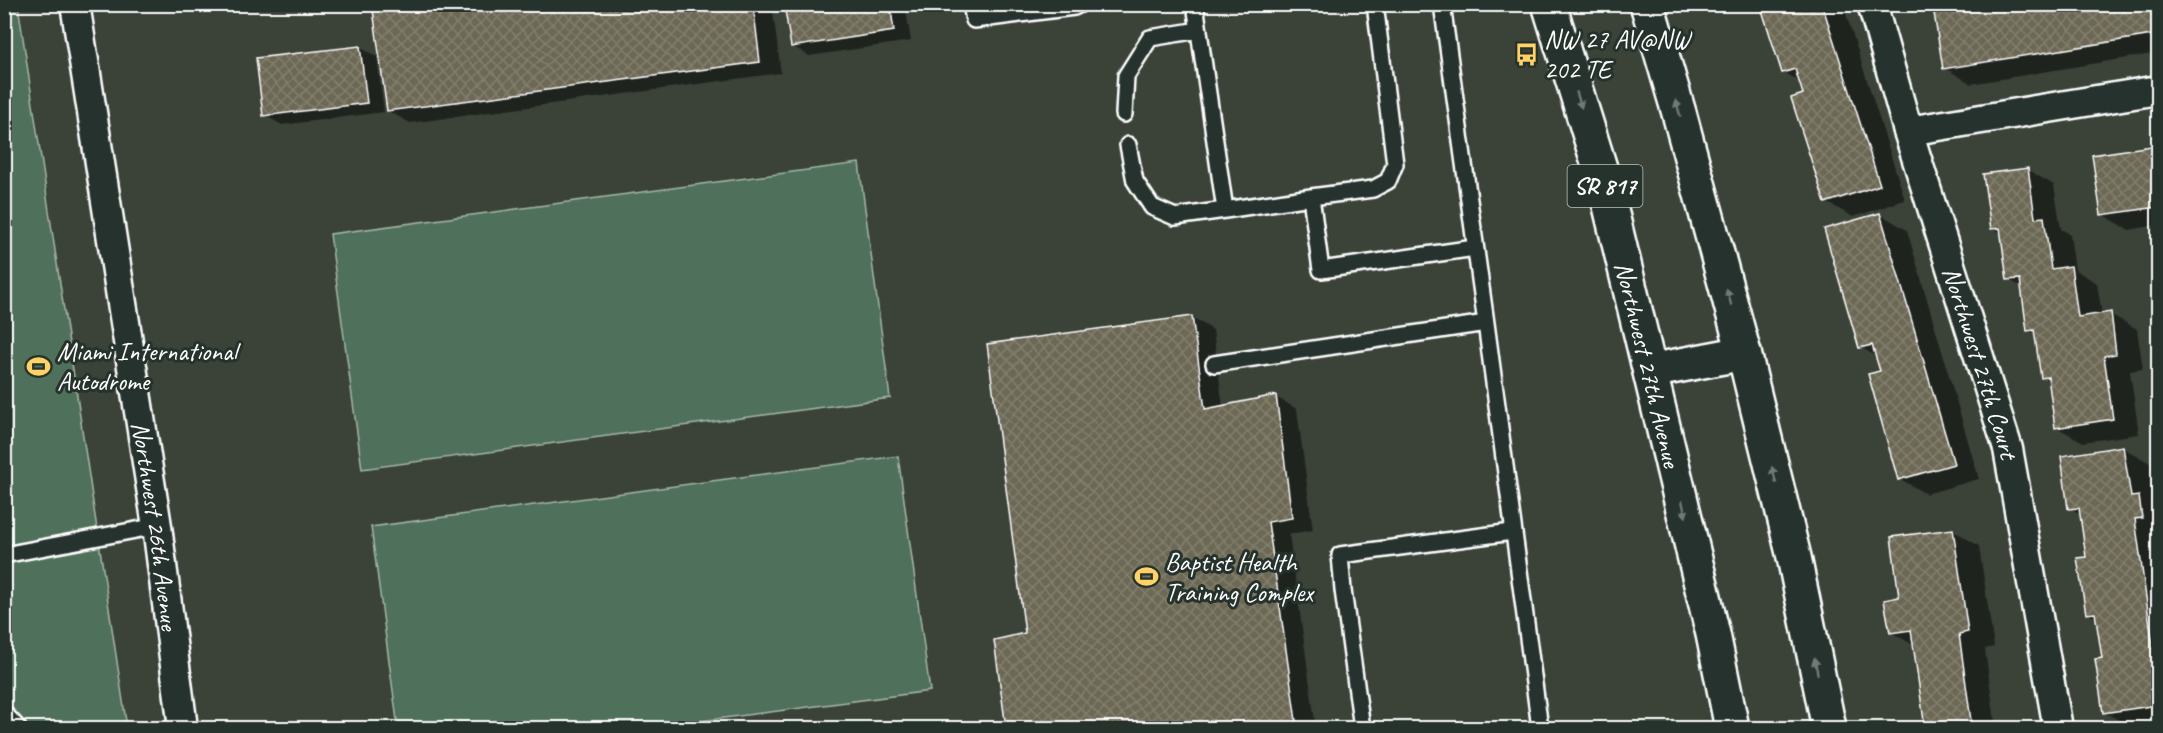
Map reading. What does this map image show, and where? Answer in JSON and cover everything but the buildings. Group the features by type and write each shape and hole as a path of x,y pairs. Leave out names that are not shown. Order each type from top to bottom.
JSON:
{"main road":[{"name":"Northwest 27th Avenue","path":"1549,4 1604,181 1713,634 1732,729"},
{"path":"1647,4 1744,353 1794,557 1829,729"},
{"path":"1650,371 1744,353"}],"street":[{"name":"Northwest 26th Avenue","path":"75,4 157,526 183,729"},
{"name":"Northwest 27th Court","path":"1872,4 1908,131 2008,449 2058,729"},
{"path":"1908,131 2158,90"}],"lane":[{"path":"971,4 974,20 1074,7 1080,4"},
{"path":"1195,4 1225,210"},
{"path":"1128,146 1135,181 1152,207 1175,217 1373,189 1388,181 1395,164 1375,4"},
{"path":"1442,4 1540,729"},
{"path":"1124,114 1126,76 1149,38 1199,30"},
{"path":"1311,197 1321,270 1475,248"},
{"path":"1214,364 1485,323"},
{"path":"4,555 157,526"},
{"path":"1362,729 1340,555 1512,532"},
{"path":"5,714 18,729"}],"green space":[{"name":"Miami International Autodrome","path":"4,5 18,5 127,728 5,728"},
{"path":"859,163 890,398 362,469 330,234"},
{"path":"898,456 930,691 648,728 398,728 371,527"}],"place":[{"name":"NW 27 AV@NW 202 TE","path":"1526,54"},
{"name":"Miami International Autodrome","path":"39,366"},
{"name":"Baptist Health Training Complex","path":"1147,577"}]}
